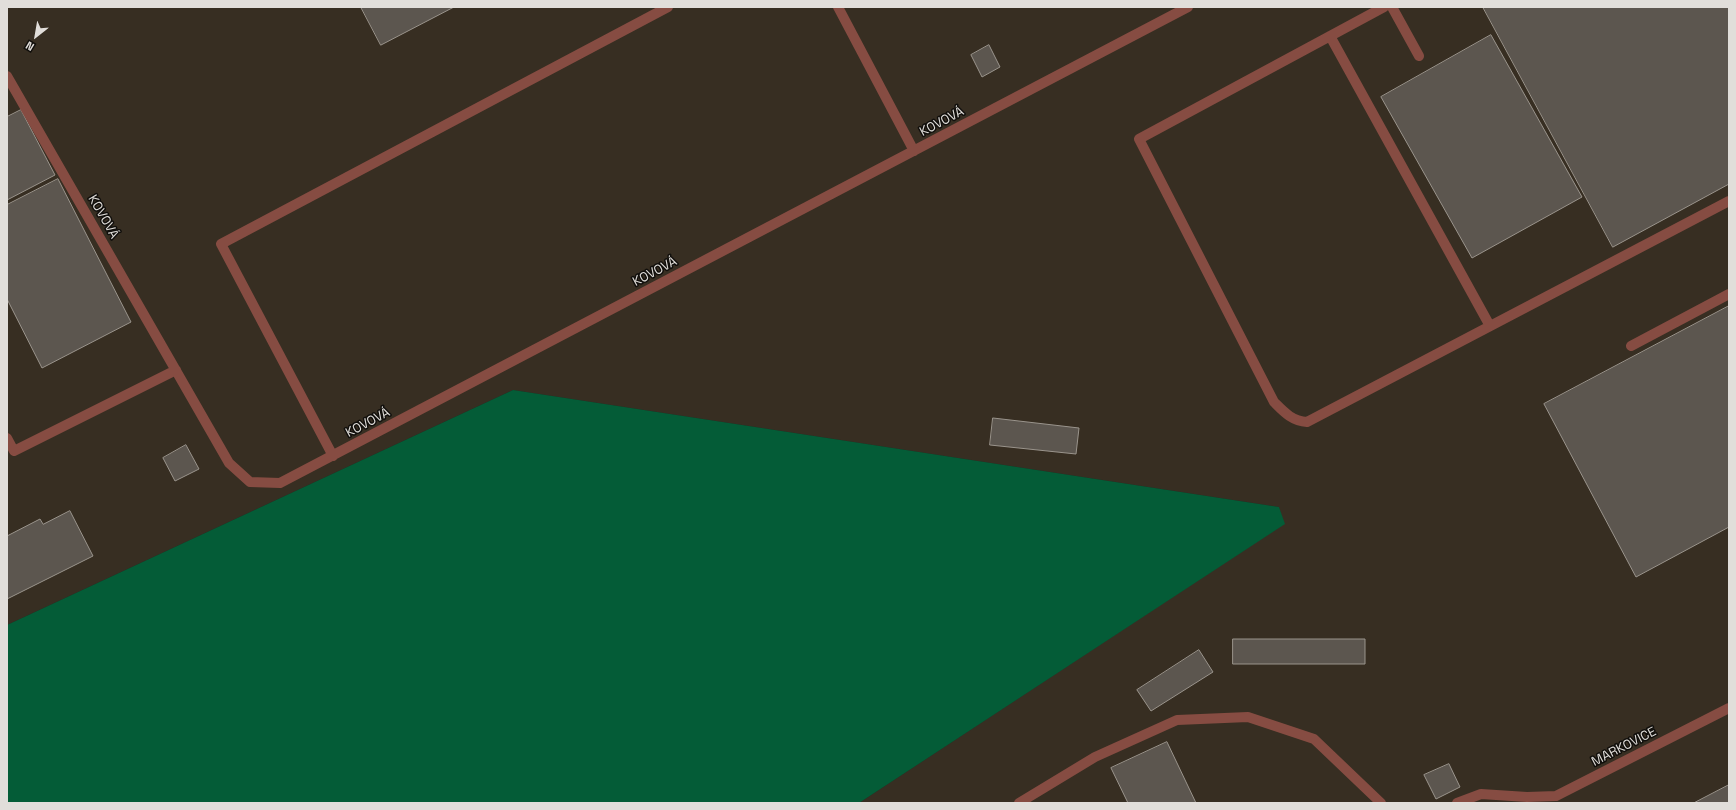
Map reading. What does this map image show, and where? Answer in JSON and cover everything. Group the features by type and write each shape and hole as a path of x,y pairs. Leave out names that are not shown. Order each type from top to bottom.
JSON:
{"lane":[{"path":"333,456 221,244 668,7"},
{"path":"838,7 914,151"},
{"name":"KOVOVÁ","path":"7,76 229,463 250,482 280,483 1188,7"},
{"path":"1384,7 1138,139 1274,402 1287,414 1298,421 1307,422 1729,201"},
{"path":"1392,7 1419,56"},
{"path":"1330,36 1490,326"},
{"path":"1632,346 1729,294"},
{"path":"7,438 14,451 176,370"},
{"name":"MARKOVICE","path":"1457,803 1481,794 1526,800 1556,796 1729,708"},
{"path":"1019,803 1094,757 1177,720 1248,717 1314,739 1381,803"}],"shaded area":[{"path":"7,7 1729,7 1729,803 859,803 1284,524 1279,507 513,390 7,625"}],"green space":[{"path":"513,390 1279,507 1285,524 859,803 7,803 7,625"}],"building":[{"path":"361,7 454,7 381,45"},
{"path":"1483,7 1729,7 1729,184 1613,247"},
{"path":"1491,35 1582,197 1472,258 1381,97"},
{"path":"989,45 1000,67 982,77 971,55"},
{"path":"21,110 55,175 7,200 7,117"},
{"path":"58,179 131,322 42,368 7,299 7,205"},
{"path":"1729,306 1729,527 1636,577 1544,404"},
{"path":"993,418 1079,428 1076,454 990,445"},
{"path":"186,445 199,469 175,481 163,458"},
{"path":"70,511 93,556 7,599 7,536 40,519 43,524"},
{"path":"1233,639 1365,639 1365,664 1233,664"},
{"path":"1199,650 1213,672 1151,711 1137,690"},
{"path":"1167,742 1196,803 1128,803 1111,768"},
{"path":"1449,764 1460,787 1436,799 1424,775"},
{"path":"1729,785 1729,803 1694,803"}]}
